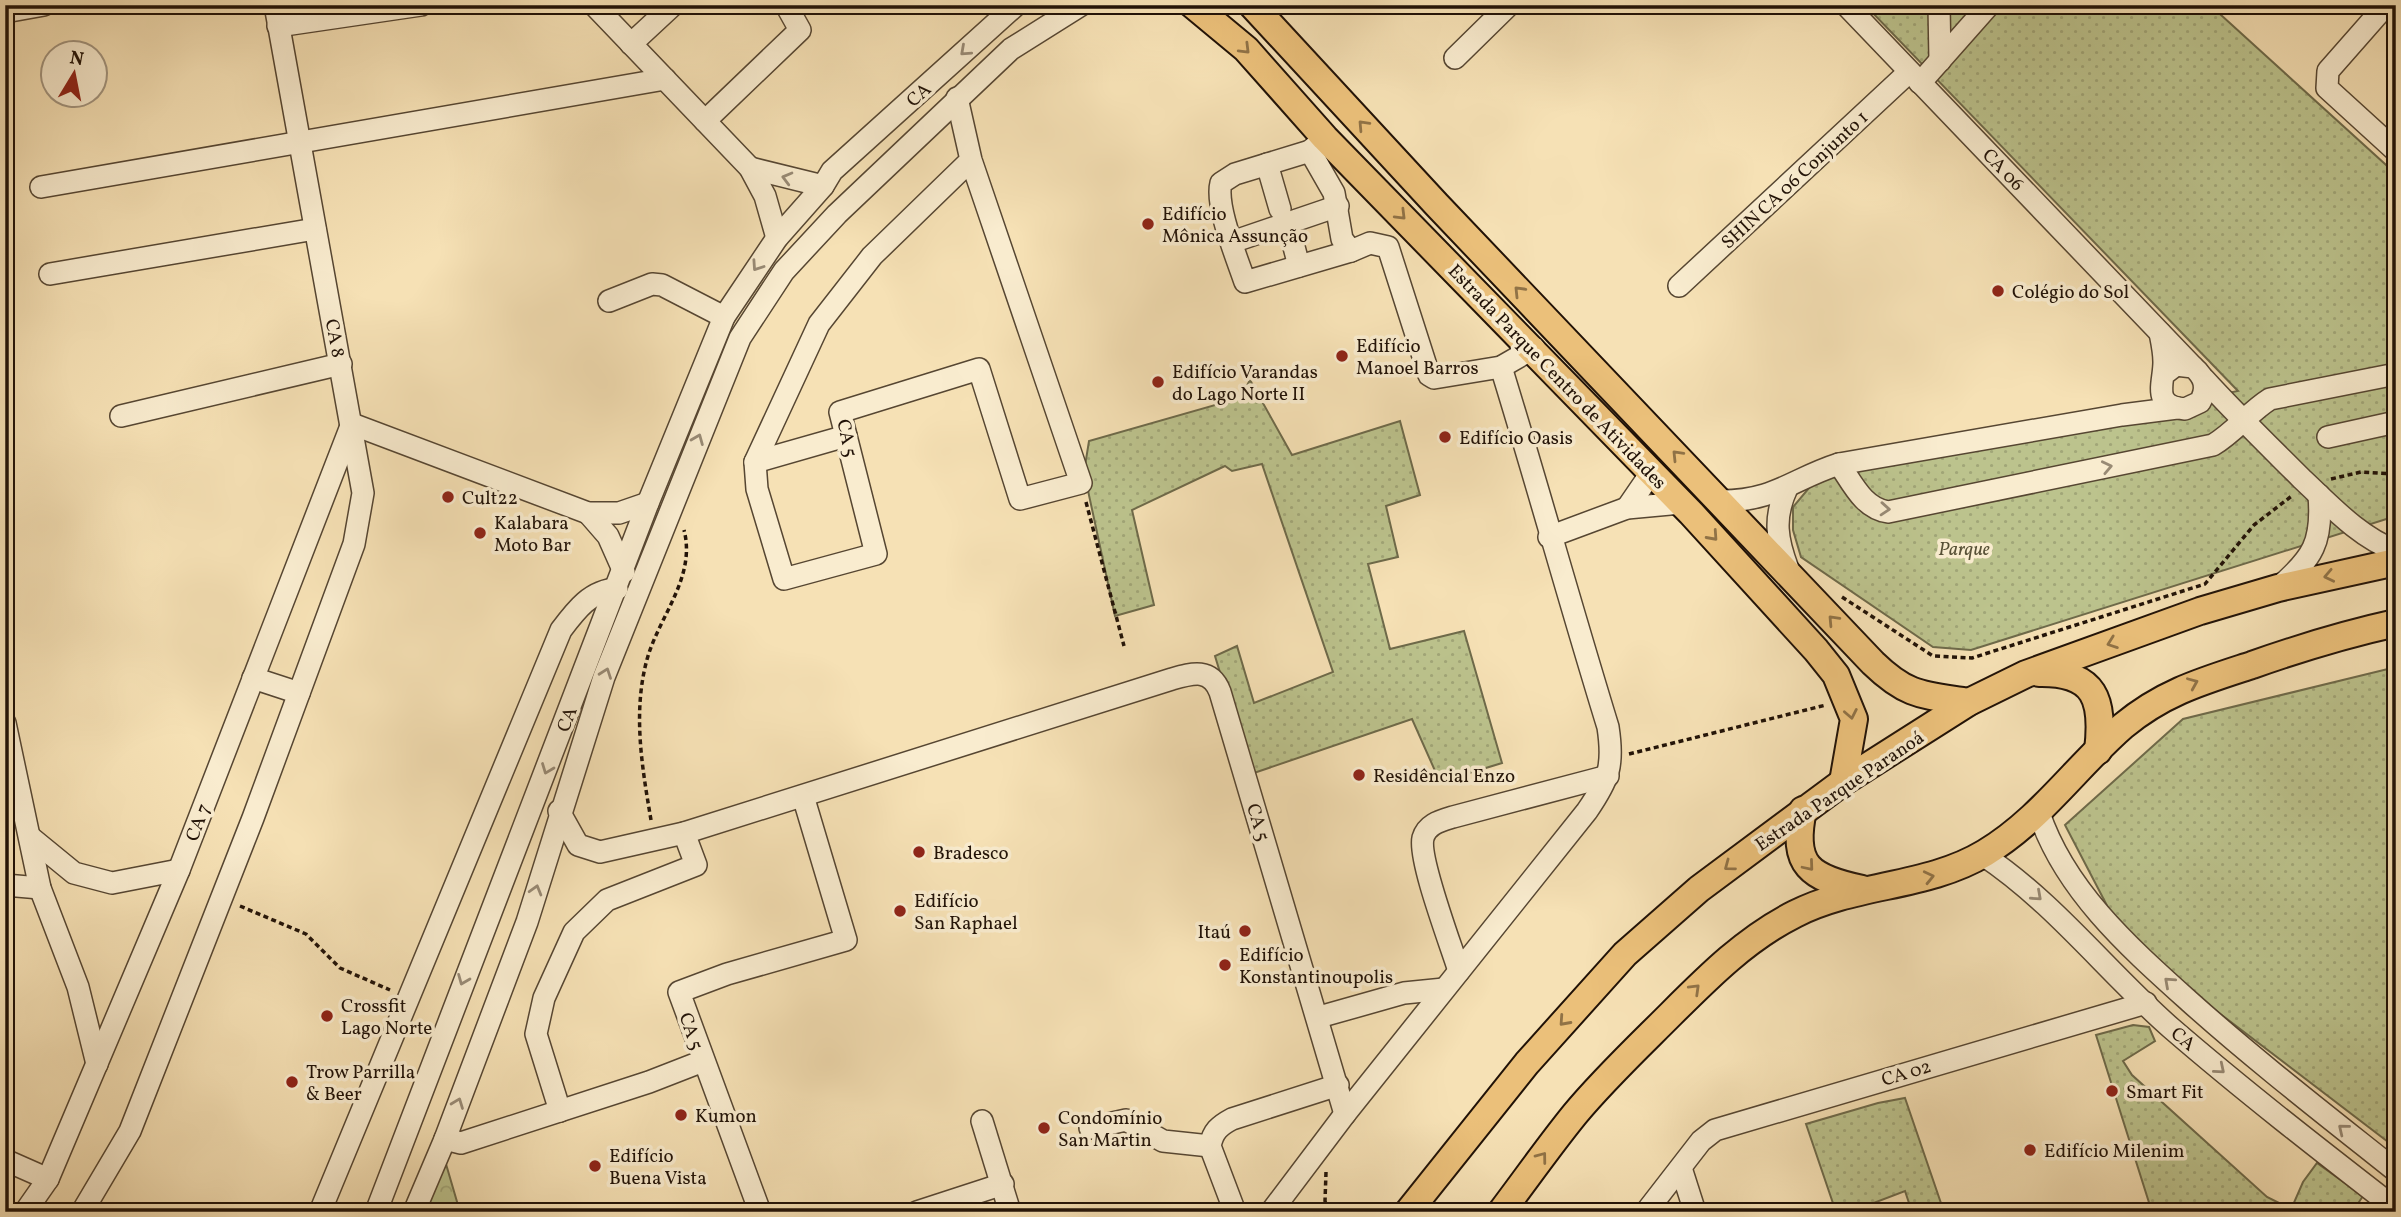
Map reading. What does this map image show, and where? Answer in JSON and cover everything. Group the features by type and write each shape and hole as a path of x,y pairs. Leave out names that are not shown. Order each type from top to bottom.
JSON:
{"main road":[{"name":"Estrada Parque Centro de Atividades","path":"1193,5 1246,49 1317,144 1534,348 1681,503 1836,675 1854,719 1843,782"},
{"name":"Estrada Parque Centro de Atividades","path":"1252,5 1437,205 1891,681 1912,693 1969,702"},
{"name":"Estrada Parque Paranoá","path":"1408,1212 1527,1063 1625,954 1699,890 1843,782 1969,702 2026,674 2200,611 2278,588 2396,562"},
{"path":"1501,1212 1576,1114 1645,1039 1735,952 1797,912 1862,889 1944,873 1983,855 2039,813 2098,751 2145,709 2195,682 2333,637 2396,623"},
{"path":"2026,674 2054,673 2077,677 2090,687 2099,703 2101,721 2098,751"},
{"path":"1803,810 1799,848 1804,863 1829,882 1862,889"}],"street":[{"path":"5,12 44,5"},
{"path":"277,16 421,5"},
{"path":"594,5 750,168 765,196 777,238"},
{"path":"631,44 673,5"},
{"path":"705,121 800,30 786,5"},
{"name":"CA","path":"376,1212 621,580 648,503 724,317 777,238 824,186 832,171 1016,5"},
{"path":"414,1212 445,1139 527,922 559,811 604,677 740,338 784,271 957,98 1011,50 1081,5"},
{"path":"1455,58 1509,5"},
{"name":"CA 06","path":"1846,5 2146,315 2242,421 2313,489 2378,545 2396,551"},
{"path":"1938,5 1940,61"},
{"name":"SHIN CA 06 Conjunto 1","path":"1679,286 1914,77 1940,61 1989,5"},
{"path":"2386,5 2328,71 2327,88 2396,151"},
{"name":"CA 8","path":"82,1212 130,1131 354,544 363,493 277,16"},
{"path":"41,187 665,79"},
{"path":"957,98 971,160 1081,483"},
{"path":"1350,251 1342,239 1338,206 1317,144 1235,174 1221,183 1220,189 1245,282 1350,251 1370,243 1388,247 1429,375 1434,378 1501,367 1534,348"},
{"path":"755,462 819,324 872,256 971,160"},
{"path":"1267,164 1299,266"},
{"path":"750,168 824,186"},
{"path":"1233,242 1284,216 1338,206"},
{"path":"50,274 315,229"},
{"path":"609,301 653,285 662,285 724,317"},
{"path":"2160,333 2164,399 2177,408"},
{"path":"121,416 341,364"},
{"path":"1721,501 1755,500 1787,488 1814,472 1839,464 2122,415 2185,409 2200,402 2205,387 2198,373 2176,366 2122,415"},
{"path":"1271,1212 1345,1114 1587,811 1611,767 1608,727 1549,537 1539,491 1501,367"},
{"name":"CA 5","path":"755,462 757,489 784,579 876,554 840,412 979,369 1020,499 1081,483"},
{"path":"1839,464 1864,502 1874,510 1888,512 2213,445 2230,435 2242,421 2270,398 2396,374"},
{"path":"2328,437 2396,422"},
{"path":"352,424 588,513 619,513 648,503"},
{"name":"CA 7","path":"24,1212 48,1179 179,870 352,424"},
{"path":"755,462 846,436"},
{"path":"666,458 686,468"},
{"path":"1628,508 1651,473"},
{"path":"1787,488 1779,508 1777,540 1789,573"},
{"path":"2278,588 2306,563 2321,523 2313,489"},
{"path":"1549,537 1628,508 1681,503"},
{"path":"320,1212 561,629 581,603 621,580 608,536 588,513"},
{"name":"CA 5","path":"559,811 578,845 600,852 684,833 1159,683 1192,674 1208,676 1220,692 1319,1017 1345,1114"},
{"path":"253,678 299,693"},
{"path":"5,723 40,888 78,987 97,1064"},
{"path":"1459,971 1422,852 1426,830 1433,824 1452,817 1611,767"},
{"name":"CA 5","path":"760,1212 679,992 727,974 846,940 803,796"},
{"name":"CA","path":"2039,813 2047,838 2092,906 2140,956 2237,1044 2396,1171"},
{"path":"559,1111 536,1034 544,998 574,932 607,900 696,865 684,833"},
{"path":"30,837 74,873 112,883 179,870"},
{"name":"CA","path":"1983,855 2008,872 2060,917 2146,1003 2200,1052 2387,1209"},
{"path":"5,885 40,888"},
{"path":"492,907 527,922"},
{"path":"1319,1017 1404,993 1444,989"},
{"name":"CA 02","path":"1646,1212 1702,1141 1715,1130 2146,1003"},
{"name":"CA 5","path":"445,1139 461,1143 703,1061"},
{"path":"1235,1212 1213,1160 1210,1146 1212,1135 1219,1126 1232,1119 1338,1085"},
{"path":"1090,1128 1126,1120 1163,1141 1210,1146"},
{"path":"982,1121 1010,1212"},
{"path":"5,1160 48,1179"},
{"path":"1681,1168 1695,1212"},
{"path":"918,1212 1003,1184"}],"path":[{"path":"1835,593 1933,656 1972,658 2205,584 2254,525 2313,489 2361,472 2396,474"},
{"path":"1081,483 1124,646"},
{"path":"1611,767 1848,700"},
{"path":"221,898 306,934 340,968 379,983 407,1001"}],"green space":[{"name":"Parque","path":"1865,5 2210,5 2396,174 2396,516 1971,650 1933,647 1801,557 1793,530 1793,507 1819,476 2238,391"},
{"path":"1250,380 1292,455 1400,421 1420,495 1386,506 1398,557 1368,564 1390,649 1464,631 1502,763 1440,782 1412,719 1251,774 1215,656 1237,646 1254,703 1333,672 1262,464 1232,471 1225,466 1132,510 1154,605 1115,616 1084,472 1089,441 1240,398"},
{"path":"2396,667 2396,1148 2126,942 2065,825 2183,719"},
{"path":"2133,1025 2149,1027 2155,1041 2123,1061 2132,1075 2267,1197 2279,1203 2293,1205 2303,1182 2317,1163 2363,1196 2357,1205 2332,1212 2152,1212 2096,1035"},
{"path":"1905,1098 1944,1212 1912,1212 1905,1191 1850,1212 1836,1212 1806,1124"},
{"path":"446,1164 460,1212 422,1212"}],"place":[{"name":"Edifício Mônica Assunção","path":"1148,224"},
{"name":"Colégio do Sol","path":"1998,291"},
{"name":"Edifício Manoel Barros","path":"1342,356"},
{"name":"Edifício Varandas do Lago Norte II","path":"1158,382"},
{"name":"Edifício Oasis","path":"1445,437"},
{"name":"Cult22","path":"448,497"},
{"name":"Kalabara Moto Bar","path":"480,533"},
{"name":"Residêncial Enzo","path":"1359,775"},
{"name":"Bradesco","path":"919,852"},
{"name":"Edifício San Raphael","path":"900,911"},
{"name":"Itaú","path":"1245,931"},
{"name":"Edifício Konstantinoupolis","path":"1225,965"},
{"name":"Crossfit Lago Norte","path":"327,1016"},
{"name":"Trow Parrilla & Beer","path":"292,1082"},
{"name":"Smart Fit","path":"2112,1091"},
{"name":"Kumon","path":"681,1115"},
{"name":"Condomínio San Martin","path":"1044,1128"},
{"name":"Edifício Milenim","path":"2030,1150"},
{"name":"Edifício Buena Vista","path":"595,1166"}]}
